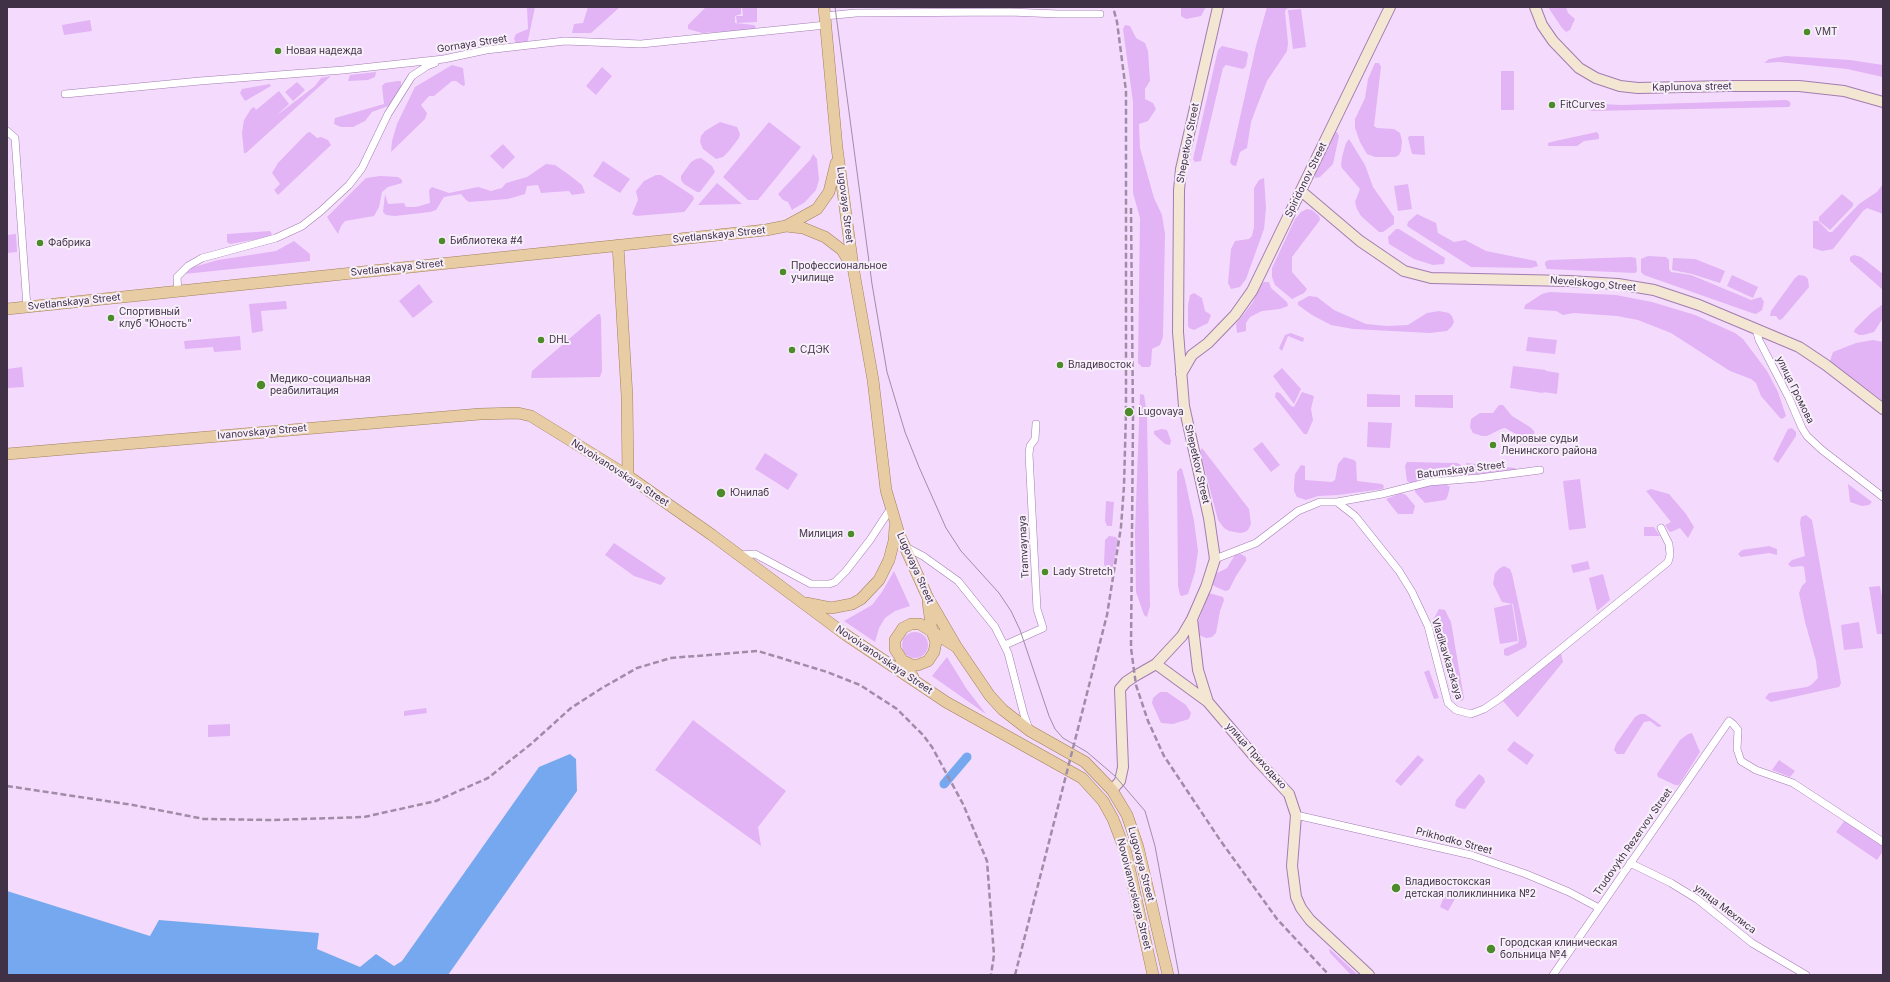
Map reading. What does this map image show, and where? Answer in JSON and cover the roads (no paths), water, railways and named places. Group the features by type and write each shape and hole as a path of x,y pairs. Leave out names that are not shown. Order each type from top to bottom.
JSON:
{"main road":[{"name":"Shepetkov Street","path":"1112,790 1120,781 1123,767 1120,689 1126,682 1156,664 1182,636 1192,619 1206,587 1215,559 1211,524 1184,406 1179,340 1179,190 1181,169 1218,7"},
{"name":"Spiridonov Street","path":"1181,374 1192,356 1207,344 1235,315 1252,291 1390,7"},
{"name":"Kaplunova street","path":"1535,7 1542,25 1553,41 1579,68 1596,78 1620,86 1638,88 1799,86 1844,91 1883,102"},
{"name":"Lugovaya Street","path":"825,16 837,148 853,267 872,377 886,490 904,546 928,598 956,646 990,696 1003,710 1030,731 1085,762 1112,790 1127,815 1138,847 1168,975"},
{"path":"786,226 817,209 829,192 835,171 837,148"},
{"name":"Nevelskogo Street","path":"1301,191 1360,241 1404,271 1430,278 1546,280 1618,284 1654,290 1699,305 1756,328 1799,348 1826,365 1883,409"},
{"path":"786,226 803,228 826,237 842,250 853,267"},
{"name":"Svetlanskaya Street","path":"7,309 766,230 786,226"},
{"path":"618,245 628,402 628,476"},
{"path":"1179,340 1184,347 1191,349 1207,344"},
{"name":"Novoivanovskaya Street","path":"518,413 537,420 628,476 739,555 800,601 955,708 1082,778 1103,800 1113,819 1126,853 1153,975"},
{"name":"Ivanovskaya Street","path":"7,454 437,418 518,413"},
{"path":"800,601 831,608 852,604 861,599 879,580 889,560 894,541 896,522"},
{"path":"877,655 902,660 907,664 918,665 923,664 932,657 936,647 936,642 932,632 928,598"},
{"name":"улица Приходько","path":"1192,619 1198,670 1208,702"},
{"path":"917,682 897,653 895,644 897,635 902,628 916,624 925,626 932,632 956,646"},
{"name":"улица Приходько","path":"1156,664 1208,702 1259,762 1290,794 1296,815"},
{"path":"1296,815 1292,866 1296,897 1301,908 1310,920 1369,975"}],"street":[{"name":"Gornaya Street","path":"65,94 444,59 486,50 564,41 641,44 825,16 856,13 1010,12 1100,14"},
{"path":"178,291 177,277 188,266 202,258 276,238 302,226 321,210 349,184 362,168 388,114 412,76 427,66 444,59"},
{"path":"7,131 13,135 15,141 27,307"},
{"name":"улица Громова","path":"1756,328 1759,340 1807,436 1822,450 1883,496"},
{"name":"Tramvaynaya","path":"1005,644 1043,628 1037,609 1029,454 1030,446 1035,439 1036,424"},
{"name":"Batumskaya Street","path":"1337,502 1382,494 1429,482 1479,478 1540,470"},
{"path":"1215,559 1256,543 1298,512 1320,502 1337,502"},
{"name":"Vladikavkazskaya","path":"1337,502 1355,516 1399,571 1412,592 1428,626 1448,703 1456,710 1471,714 1484,709 1499,699 1668,562 1670,555 1669,544 1660,528"},
{"path":"739,555 755,554 810,584 829,584 836,582 870,540 891,508"},
{"path":"904,546 923,556 958,581 991,621 1005,644 1024,715 1030,731"},
{"name":"Trudovykh Rezervov Street","path":"1553,975 1729,720 1738,730 1737,749 1741,761 1756,770 1793,783 1883,842"},
{"name":"Prikhodko Street","path":"1296,815 1471,854 1526,874 1569,892 1599,908"},
{"name":"улица Мехлиса","path":"1630,863 1697,899 1752,943 1806,975"}],"water":[{"path":"570,754 576,759 577,791 448,975 7,975 7,891 150,936 159,920 319,933 317,949 360,967 376,954 394,966 402,961 539,767"}],"waterway":[{"path":"944,784 967,757"}],"tram line":[{"path":"835,7 872,284 887,372 905,432 946,528 961,551 999,593 1011,611 1020,630 1049,716 1055,729 1063,738 1087,752 1115,776 1145,811 1155,846 1179,975"}],"railway":[{"path":"1015,975 1107,615 1121,527 1124,486 1126,412 1126,91 1117,22 1113,7"},
{"path":"1131,208 1133,418 1131,648 1136,685 1148,721 1164,756 1220,840 1277,919 1329,975"},
{"path":"7,786 133,805 204,819 272,820 364,817 436,801 488,778 531,744 571,708 637,668 671,658 758,651 827,672 860,685 897,709 923,735 932,747 963,804 987,861 994,955 991,975"}],"place":[{"name":"VMT","path":"1807,32"},
{"name":"Новая надежда","path":"278,51"},
{"name":"FitCurves","path":"1552,105"},
{"name":"Библиотека #4","path":"442,241"},
{"name":"Фабрика","path":"40,243"},
{"name":"Профессиональное училище","path":"783,272"},
{"name":"Спортивный клуб \"Юность\"","path":"111,318"},
{"name":"DHL","path":"541,340"},
{"name":"СДЭК","path":"792,350"},
{"name":"Владивосток","path":"1060,365"},
{"name":"Медико-социальная реабилитация","path":"261,385"},
{"name":"Lugovaya","path":"1129,412"},
{"name":"Мировые судьи Ленинского района","path":"1493,445"},
{"name":"Юнилаб","path":"721,493"},
{"name":"Милиция","path":"851,534"},
{"name":"Lady Stretch","path":"1045,572"},
{"name":"Владивостокская детская поликлинника №2","path":"1396,888"},
{"name":"Городская клиническая больница №4","path":"1491,949"}]}
